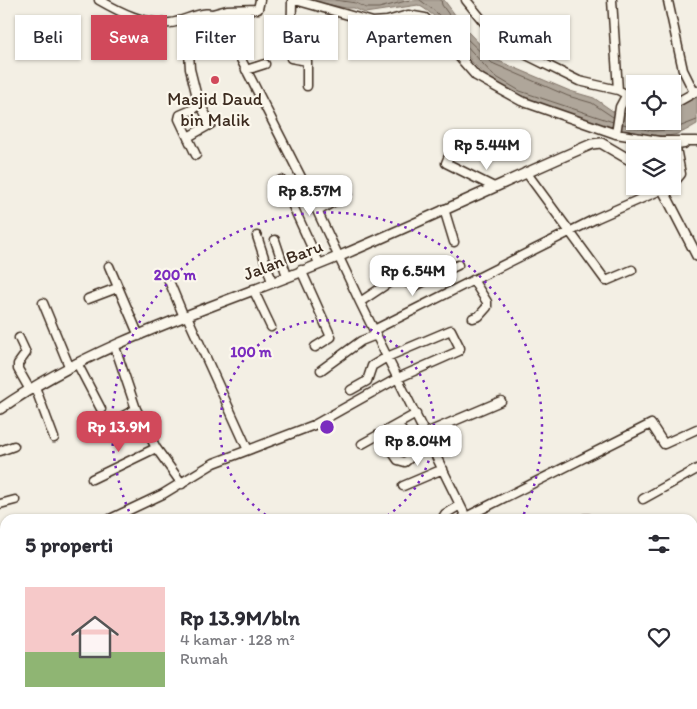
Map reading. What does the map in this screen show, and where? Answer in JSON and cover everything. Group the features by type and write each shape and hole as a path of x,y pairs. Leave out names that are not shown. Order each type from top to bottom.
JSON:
{"street":[{"path":"99,0 127,15 152,22 168,23 177,21"},
{"path":"217,15 227,10 258,9 260,0"},
{"path":"308,86 307,61 291,58 294,0 374,22 387,22 408,15 425,18 476,76 521,101 615,131 659,142 694,142"},
{"path":"466,0 500,42 579,80 618,90 626,96 620,107 615,131"},
{"path":"612,0 618,90"},
{"path":"668,1 683,70 695,91 681,100"},
{"path":"197,15 202,13 211,15"},
{"path":"188,137 211,124 198,101 189,60"},
{"path":"240,60 318,211 360,302 464,514"},
{"path":"246,70 265,64"},
{"path":"196,156 180,117 194,109 198,101"},
{"path":"681,144 694,142"},
{"name":"Jalan Baru","path":"0,409 73,364 185,316 339,256 592,144 602,143 626,158"},
{"path":"468,156 451,151 446,163 494,187"},
{"path":"526,172 568,232 606,281 632,270"},
{"path":"282,180 319,264"},
{"path":"318,211 348,193"},
{"path":"321,370 361,341 473,280 568,232 649,195"},
{"path":"670,195 697,256"},
{"path":"444,208 454,242"},
{"path":"257,236 272,282"},
{"path":"274,240 288,276"},
{"path":"360,302 396,278 414,286 458,265"},
{"path":"109,266 139,336"},
{"path":"302,270 331,337 315,347"},
{"path":"473,280 487,302 487,307 479,316 473,318"},
{"path":"169,281 248,450"},
{"path":"88,299 117,288"},
{"path":"254,289 271,327"},
{"path":"43,303 73,364 101,409"},
{"path":"120,514 182,484 214,464 314,425 398,378 459,351 460,348 451,330 387,357 372,366 367,381 351,390"},
{"path":"19,338 26,353 18,364 18,369 32,389 54,438"},
{"path":"115,347 136,409 156,448 182,484"},
{"path":"426,433 501,401"},
{"path":"114,422 136,409"},
{"path":"362,444 416,414"},
{"path":"380,434 398,460 405,462 412,456 413,450 398,424"},
{"path":"474,514 651,424 664,444 697,430"},
{"path":"0,451 14,446"},
{"path":"92,479 156,448"},
{"path":"403,486 443,469"},
{"path":"643,499 697,469"},
{"path":"0,504 14,500"},
{"path":"445,514 460,505"}],"water":[{"path":"306,0 444,0 455,15 432,15 418,5 365,13 354,8"},
{"path":"470,34 480,44 480,60 496,60 570,91 594,98 614,112 626,114 626,130 548,107 500,85 470,60"},
{"path":"697,97 697,124 685,131 673,135 626,130 681,130 681,105"}],"place":[{"name":"Masjid Daud bin Malik","path":"215,80"}]}
